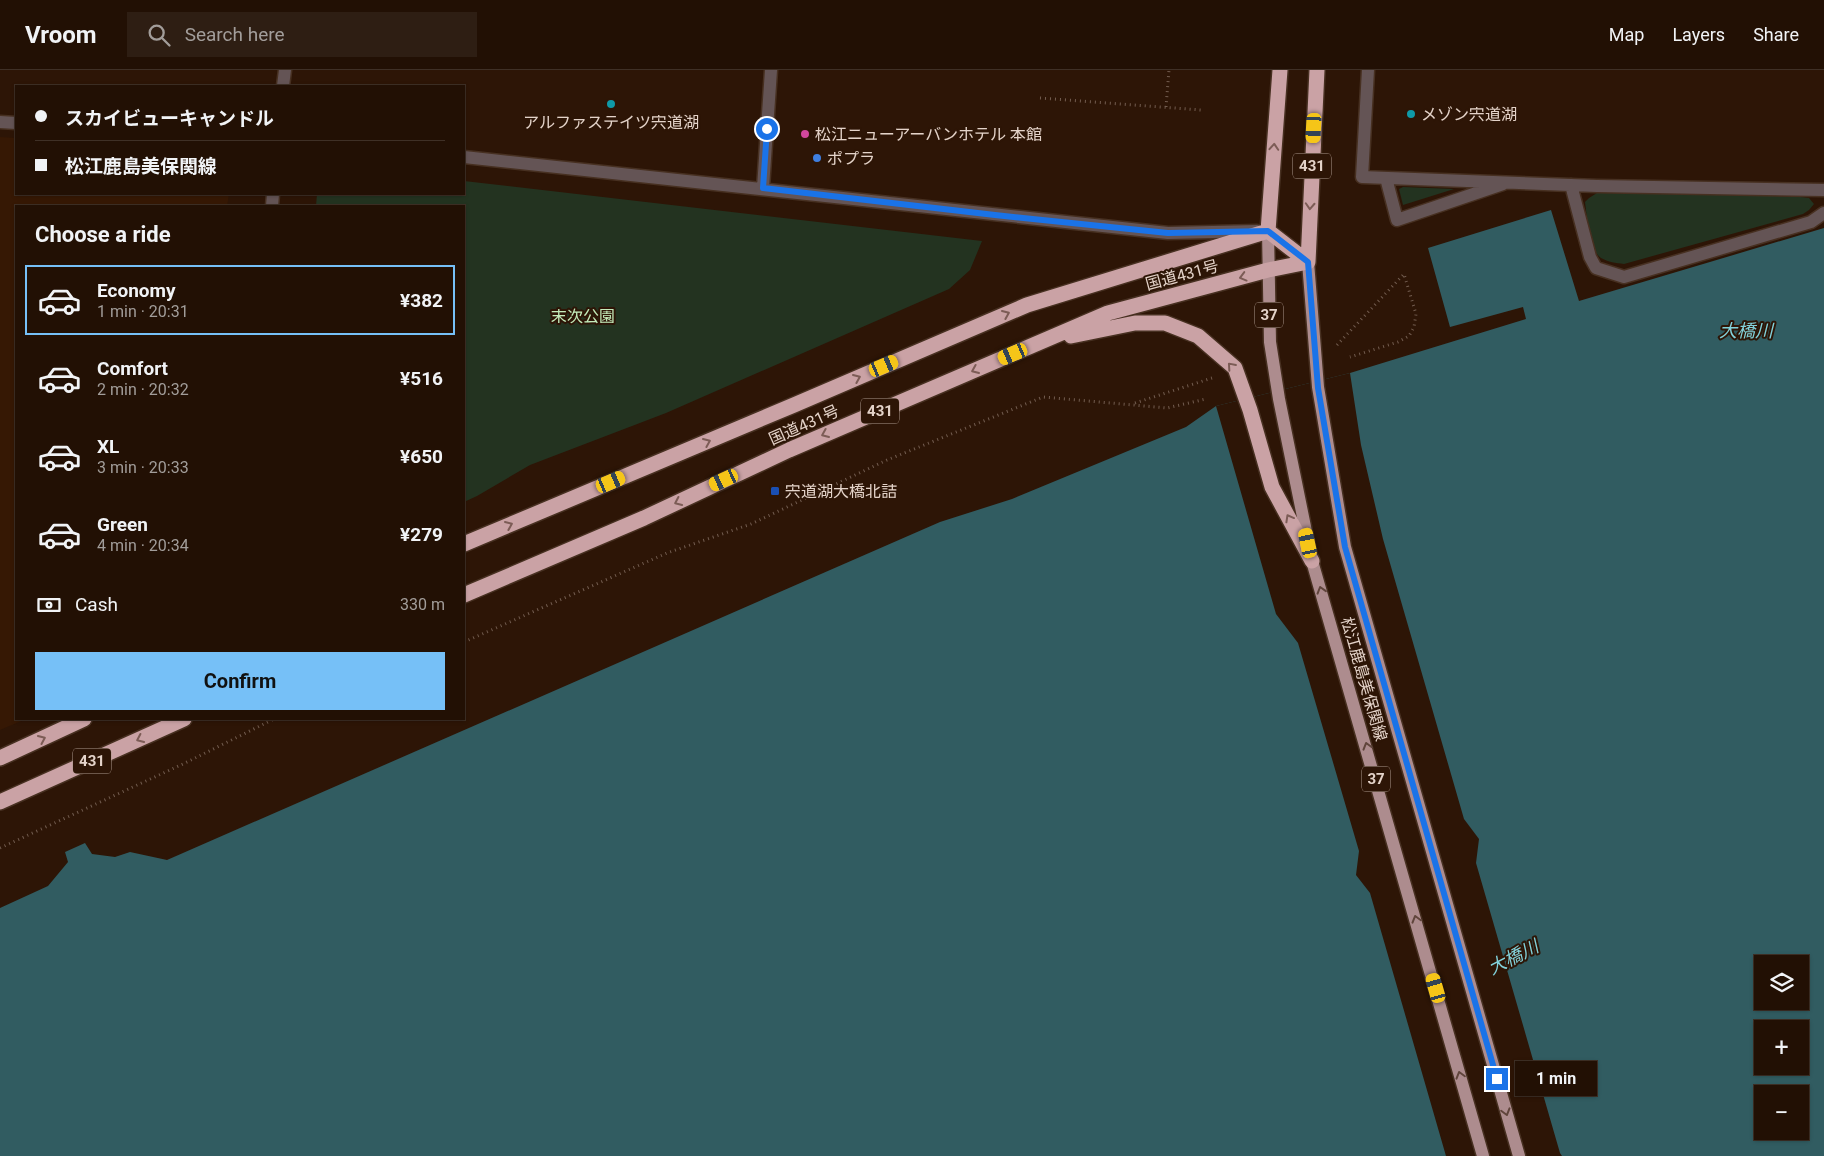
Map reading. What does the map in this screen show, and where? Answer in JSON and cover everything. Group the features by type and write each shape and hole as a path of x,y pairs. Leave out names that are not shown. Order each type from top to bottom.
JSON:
{"highway":[{"name":"431","path":"1268,231 1280,70"},
{"name":"431","path":"1308,262 1317,70"},
{"path":"1268,231 1308,262"},
{"name":"国道431号","path":"465,544 1027,305 1268,231"},
{"name":"国道431号","path":"465,595 644,518 789,450 1108,313 1268,270 1308,262"},
{"path":"1047,339 1135,324 1165,323 1198,336 1234,368 1250,410 1272,487 1312,561"},
{"name":"431","path":"0,758 82,720"},
{"name":"431","path":"0,802 182,720"}],"main road":[{"name":"松江鹿島美保関線","path":"1268,231 1270,342 1279,399 1312,561 1483,1156"},
{"name":"松江鹿島美保関線","path":"1308,262 1318,388 1345,547 1519,1156"}],"street":[{"path":"283,85 285,70"},
{"path":"763,188 771,70"},
{"path":"1368,70 1362,177 1571,185 1824,190"},
{"path":"0,122 15,123"},
{"path":"465,157 1168,233 1268,231"},
{"path":"1386,178 1397,220 1510,182"},
{"path":"1571,185 1590,258 1596,268 1624,277 1811,222 1824,213"}],"path":[{"path":"1166,107 1168,70"},
{"path":"1040,98 1202,110"},
{"path":"1337,345 1404,274 1416,314 1414,327 1409,336 1398,342 1350,357"},
{"path":"1132,404 1212,378"},
{"path":"465,642 667,553 751,524 887,460 1043,397 1167,408 1206,399"},
{"path":"0,848 183,764 272,720"}],"shaded area":[{"path":"0,137 15,138 15,195 229,195 227,205 15,205 15,720 24,720 0,730"}],"green space":[{"name":"末次公園","path":"465,181 982,241 970,270 949,289 666,413 530,465 465,502 465,205 316,205 317,195 465,195"},
{"path":"1403,187 1454,189 1403,205 1399,189"},
{"path":"1597,193 1801,197 1809,198 1814,204 1803,214 1624,264 1601,258 1594,248 1589,232 1585,202"}],"water":[{"name":"大橋川","path":"1551,210 1579,301 1824,228 1824,1156 0,1156 0,908 48,886 68,862 65,852 85,843 92,854 115,857 130,852 167,860 940,522 1012,499 1186,427 1216,406 1350,373 1526,319 1523,307 1450,327 1428,248"}],"pier":[{"path":"1350,373 1361,445 1383,539 1464,819 1479,839 1476,863 1562,1156 1446,1156 1370,893 1356,875 1359,851 1298,643 1276,614 1216,406"}],"place":[{"name":"アルファステイツ宍道湖","path":"611,104"},
{"name":"メゾン宍道湖","path":"1411,114"},
{"name":"松江ニューアーバンホテル 本館","path":"805,134"},
{"name":"ポプラ","path":"817,158"},
{"name":"宍道湖大橋北詰","path":"775,491"}],"route":[{"path":"767,129 763,188 1168,233 1268,231 1308,262 1318,388 1345,547 1497,1079"}]}
